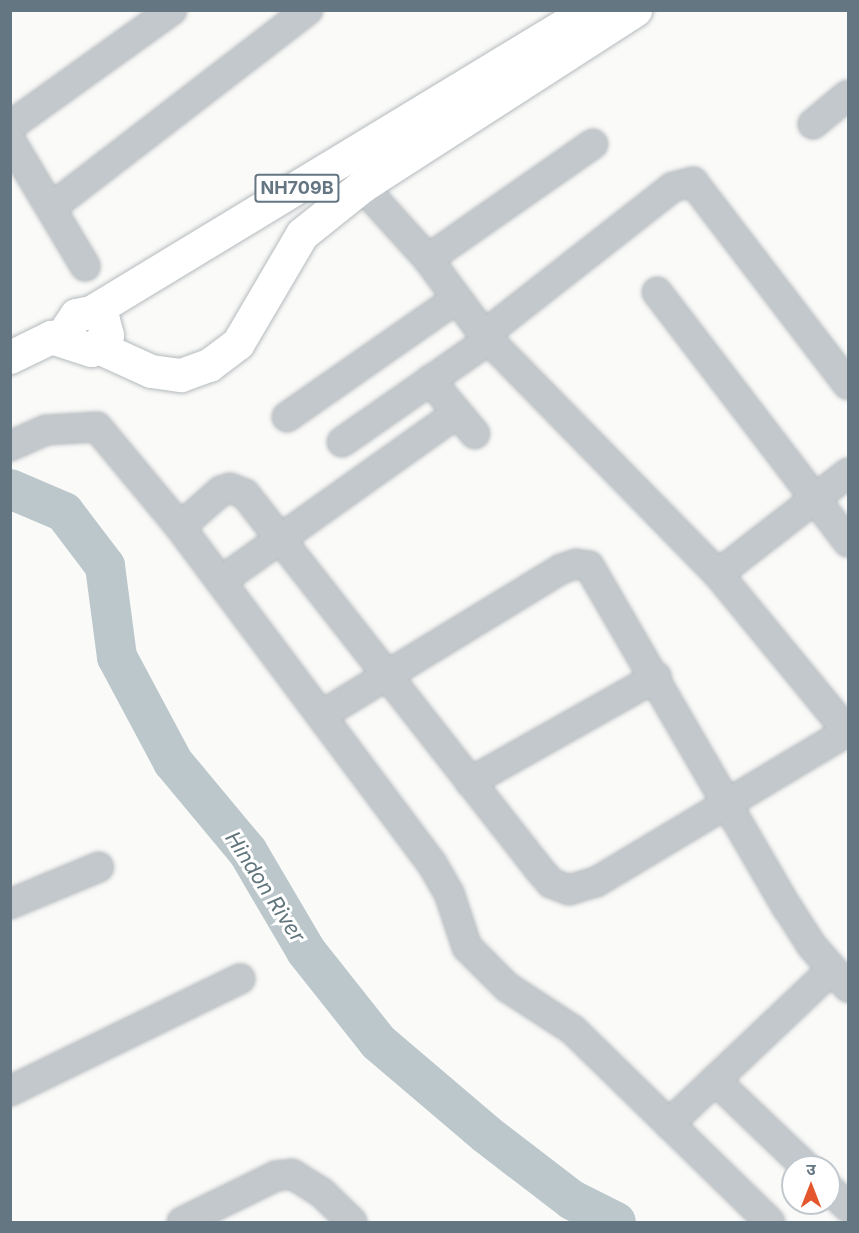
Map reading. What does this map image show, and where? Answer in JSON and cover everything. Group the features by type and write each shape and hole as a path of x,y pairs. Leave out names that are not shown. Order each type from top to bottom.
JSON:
{"main road":[{"name":"NH709B","path":"85,345 68,335 71,320 76,315 91,312 589,10"},
{"path":"15,355 51,337 85,345 151,371 181,375 209,365 238,343 302,234 362,186 635,10"}],"street":[{"path":"10,126 172,10"},
{"path":"52,207 308,10"},
{"path":"813,124 849,95"},
{"path":"10,140 52,207 85,266"},
{"path":"428,258 593,144"},
{"path":"342,442 430,381 673,187 693,182 849,385"},
{"path":"180,527 221,490 230,488 245,494 544,876 569,890 596,882 729,805 848,731 718,574 487,337 456,299 428,258 362,186"},
{"path":"657,292 849,542"},
{"path":"287,417 456,299"},
{"path":"221,581 280,538 466,423 430,381"},
{"path":"10,446 46,430 97,427 180,527 444,880 467,947 507,987 573,1030 770,1222"},
{"path":"718,574 849,473"},
{"path":"322,715 561,569 576,564 589,566 597,575 787,907 840,979 715,1080 669,1124"},
{"path":"470,782 656,677"},
{"path":"10,904 99,867"},
{"path":"10,1091 240,979"},
{"path":"715,1080 793,1155"},
{"path":"182,1222 276,1176 292,1174 305,1179 340,1217"}],"waterway":[{"name":"Hindon River","path":"10,489 64,512 105,566 117,657 173,762 248,852 306,951 378,1042 486,1134 572,1200 616,1222"}]}
